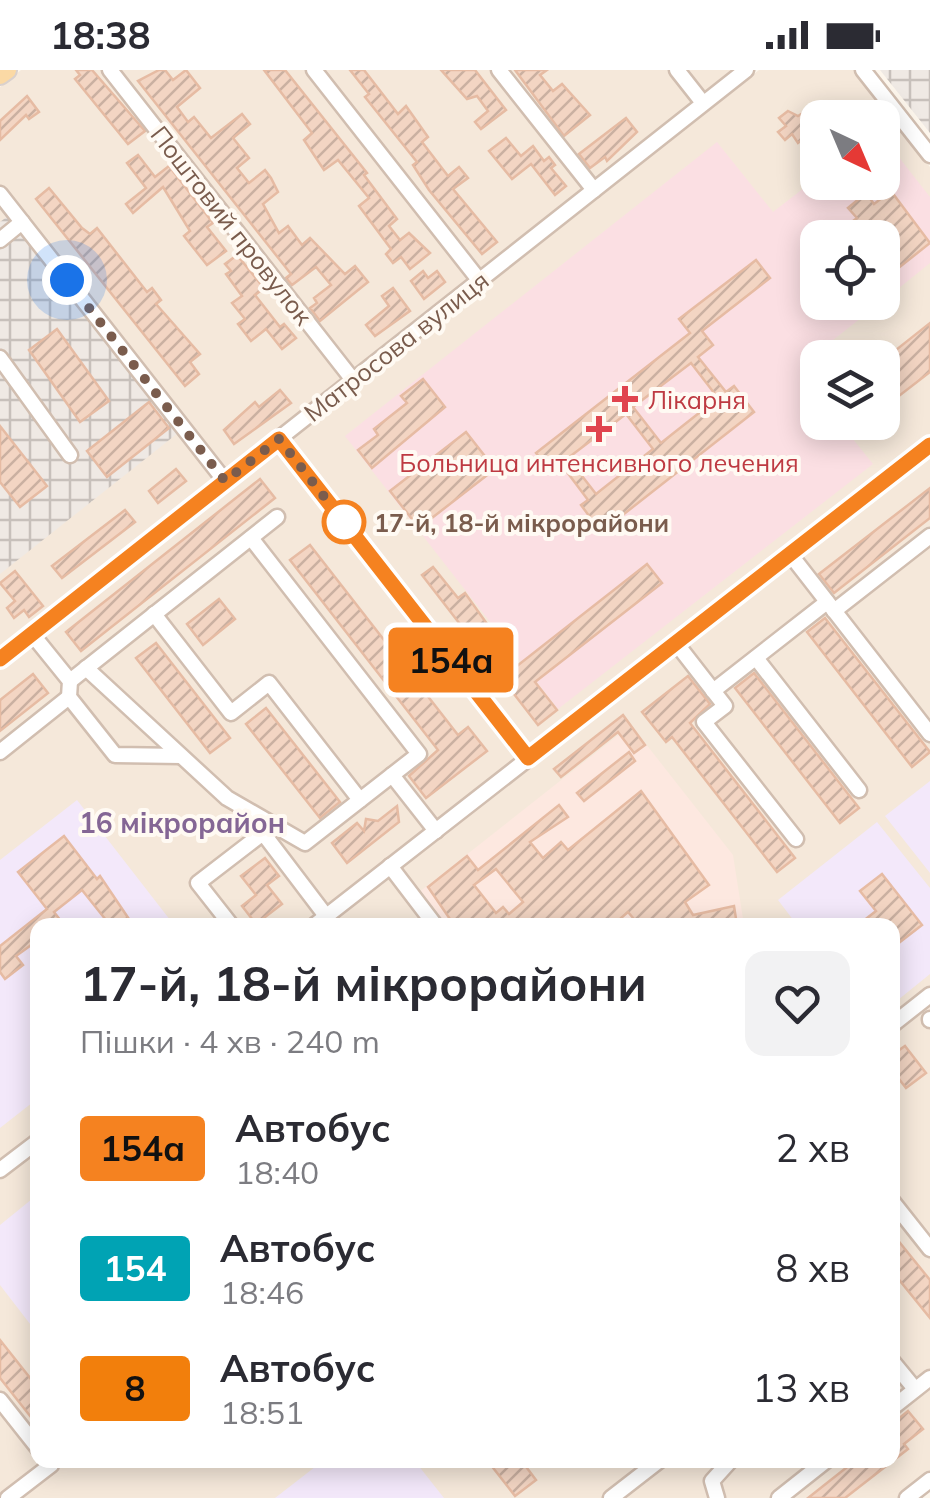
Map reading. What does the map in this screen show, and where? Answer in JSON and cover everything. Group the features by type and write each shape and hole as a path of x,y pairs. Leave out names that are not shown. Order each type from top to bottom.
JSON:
{"main road":[{"path":"0,75 7,70"}],"street":[{"name":"Поштовий провулок","path":"110,70 354,380"},
{"path":"314,70 479,280"},
{"path":"500,70 594,190"},
{"path":"677,70 703,103"},
{"name":"Матросова вулиця","path":"0,659 746,70"},
{"path":"863,70 930,155"},
{"path":"0,194 225,481"},
{"path":"0,240 22,222"},
{"path":"0,358 70,456"},
{"path":"279,439 528,758"},
{"path":"323,918 930,445"},
{"path":"0,752 70,689 86,668 277,518"},
{"path":"713,691 930,536"},
{"path":"86,668 227,798 305,843 419,754 251,538"},
{"path":"790,554 930,734"},
{"path":"154,614 231,712 269,683 360,800"},
{"path":"32,634 115,755 182,756"},
{"path":"676,643 725,706 704,722 796,840"},
{"path":"756,658 859,790"},
{"path":"392,775 436,831"},
{"path":"225,918 198,883 263,833 319,918"},
{"path":"390,866 430,918"},
{"path":"900,1019 930,995"},
{"path":"0,1170 30,1147"},
{"path":"900,1211 930,1249"},
{"path":"900,1366 925,1383 900,1402"},
{"path":"0,1400 30,1438"},
{"path":"8,1498 47,1468"},
{"path":"611,1498 650,1468"},
{"path":"717,1498 712,1480 723,1468"},
{"path":"779,1498 817,1468"},
{"path":"907,1498 930,1480"}],"shaded area":[{"path":"21,70 732,70 0,649 0,87"},
{"path":"759,70 854,70 878,100 800,100 800,200 900,200 900,129 930,167 930,436 313,918 30,918 30,1138 0,1162 0,668"},
{"path":"880,70 930,70 930,133"},
{"name":"Больница интенсивного лечения","path":"717,142 773,212 800,191 800,200 900,200 900,159 930,197 930,263 900,287 900,220 800,220 800,320 858,320 833,340 800,340 800,440 854,440 873,464 558,709 345,436"},
{"path":"8,216 178,433 0,574 0,222"},
{"path":"930,454 930,1472 897,1498 0,1498 0,1180 30,1156 30,1468 900,1468 900,918 336,918"},
{"path":"631,725 733,855 743,918 438,918 418,893"},
{"path":"930,781 930,873 885,816"},
{"path":"77,800 169,918 30,918 30,1104 0,1128 0,860"},
{"path":"877,822 930,888 930,974 900,998 900,918 792,918 778,900"},
{"path":"30,1201 30,1324 0,1285 0,1225"},
{"path":"314,1468 420,1468 444,1498 275,1498"}],"building":[{"path":"76,70 92,70 145,131 128,144 75,79 80,75"},
{"path":"165,70 173,80 186,70 200,88 177,107 188,122 194,117 211,138 242,114 250,124 233,138 249,158 237,168 249,183 265,170 271,178 278,192 263,204 279,233 288,226 302,245 310,238 345,274 355,266 368,282 320,321 310,308 317,303 314,298 331,285 316,267 292,285 286,278 291,274 138,81"},
{"path":"264,70 285,70 367,173 364,175 397,219 389,226 400,240 409,233 430,253 410,269 401,257 393,263 386,254 391,249 359,206 369,198 338,160 324,170 304,140 312,133"},
{"path":"350,70 364,70 398,114 406,106 428,137 422,142 448,176 459,167 468,178 453,189 497,242 482,254 429,190 413,165 417,162 365,97 369,94"},
{"path":"441,70 475,70 506,110 481,129 475,122 488,111 477,96 467,99"},
{"path":"515,70 547,70 540,75 553,91 562,84 590,115 564,136"},
{"path":"27,96 39,112 29,119 26,115 0,140 0,121"},
{"path":"788,111 800,115 800,141 792,134 785,140 778,132 786,126 779,118"},
{"path":"626,118 637,132 607,161 605,157 590,168 579,154"},
{"path":"506,138 521,156 533,146 544,161 549,157 555,165 551,168 566,186 555,195 531,164 512,179 489,151"},
{"path":"138,155 155,177 169,166 213,223 207,227 226,251 207,265 184,236 190,231 163,187 133,213 126,204 146,188 127,163"},
{"path":"49,188 82,228 90,234 97,228 147,292 152,288 161,300 156,304 200,354 190,362 199,374 185,386 36,199"},
{"path":"858,200 871,200 874,204 879,200 898,200 930,243 900,267 900,220 854,220 857,218 848,208"},
{"path":"237,255 264,288 255,295 280,327 284,324 296,338 282,349 266,329 251,341 238,324 245,319 232,303 242,296 226,274 231,271 225,264"},
{"path":"756,260 770,278 702,331 713,345 698,357 726,392 734,386 754,412 601,532 581,505 588,500 561,464 551,472 536,453 690,333 679,319","holes":["691,363 718,398 661,443 633,407","626,414 653,449 596,494 568,458"]},
{"path":"423,271 428,278 437,271 445,282 424,299 411,281"},
{"path":"393,288 410,311 375,336 366,325 389,306 382,296"},
{"path":"930,323 930,372 900,395 900,347"},
{"path":"57,329 109,401 80,422 29,350"},
{"path":"423,379 445,407 372,468 358,450 378,435 374,429 407,403 401,396"},
{"path":"280,390 291,403 234,444 224,430 255,402 259,407"},
{"path":"149,402 169,428 107,477 87,451"},
{"path":"0,426 47,486 20,507 0,482"},
{"path":"466,432 495,469 419,528 390,491"},
{"path":"176,469 186,481 158,503 149,491"},
{"path":"260,479 275,498 81,651 66,632"},
{"path":"930,488 930,518 834,593 819,574"},
{"path":"125,510 135,522 62,578 52,566"},
{"path":"310,545 458,735 468,727 487,751 426,798 409,776 438,750 290,560"},
{"path":"647,564 662,583 535,682 557,710 538,725 422,575 433,567 458,598 465,593 517,666"},
{"path":"15,571 43,606 29,617 24,610 14,618 7,608 15,601 0,583"},
{"path":"219,599 235,619 203,645 187,624"},
{"path":"825,618 930,752 912,767 807,632"},
{"path":"156,643 230,738 210,753 136,658"},
{"path":"754,673 859,808 840,823 735,688"},
{"path":"33,674 48,693 0,731 0,700"},
{"path":"688,676 710,704 690,723 795,858 777,872 672,737 666,742 642,712"},
{"path":"266,708 340,802 320,818 246,724"},
{"path":"623,715 645,745 634,753 618,732 561,777 554,769"},
{"path":"629,752 635,761 584,801 577,793"},
{"path":"641,791 709,885 685,902 693,915 734,906 736,918 633,918 628,912 621,918 449,918 428,887 467,856 478,870 559,805 568,817 530,842 543,858 561,842 568,850","holes":["496,869 523,902 509,914 503,907 496,913 474,885"]},
{"path":"397,806 399,822 347,863 332,843 357,823 364,831 366,819 378,821"},
{"path":"64,836 97,879 100,876 128,918 104,918 82,890 54,912 59,918 36,918 47,909 18,872"},
{"path":"265,858 279,876 267,885 282,904 264,918 251,918 242,906 256,895 241,876"},
{"path":"882,874 922,925 900,942 900,918 867,918 876,911 860,891"},
{"path":"30,922 30,946 16,956 23,965 5,979 0,972 0,946"},
{"path":"905,1046 926,1073 906,1088 900,1080 900,1049"},
{"path":"900,1243 930,1280 930,1318 900,1281"},
{"path":"0,1340 30,1378 30,1416 0,1378"},
{"path":"908,1411 923,1429 904,1444 908,1449 900,1455 900,1418"},
{"path":"493,1468 527,1468 536,1480 515,1496"},
{"path":"846,1468 884,1468 845,1498 808,1498"}],"bus line":[{"name":"154а","path":"0,659 279,439 528,758 930,445"}],"place":[{"name":"Лікарня","path":"625,399"},
{"name":"Больница интенсивного лечения","path":"599,429"},
{"name":"17-й, 18-й мікрорайони","path":"344,522"}],"district":[{"name":"16 мікрорайон","path":"182,822"}],"route":[{"path":"67,280 225,481 279,439 344,522"}]}
